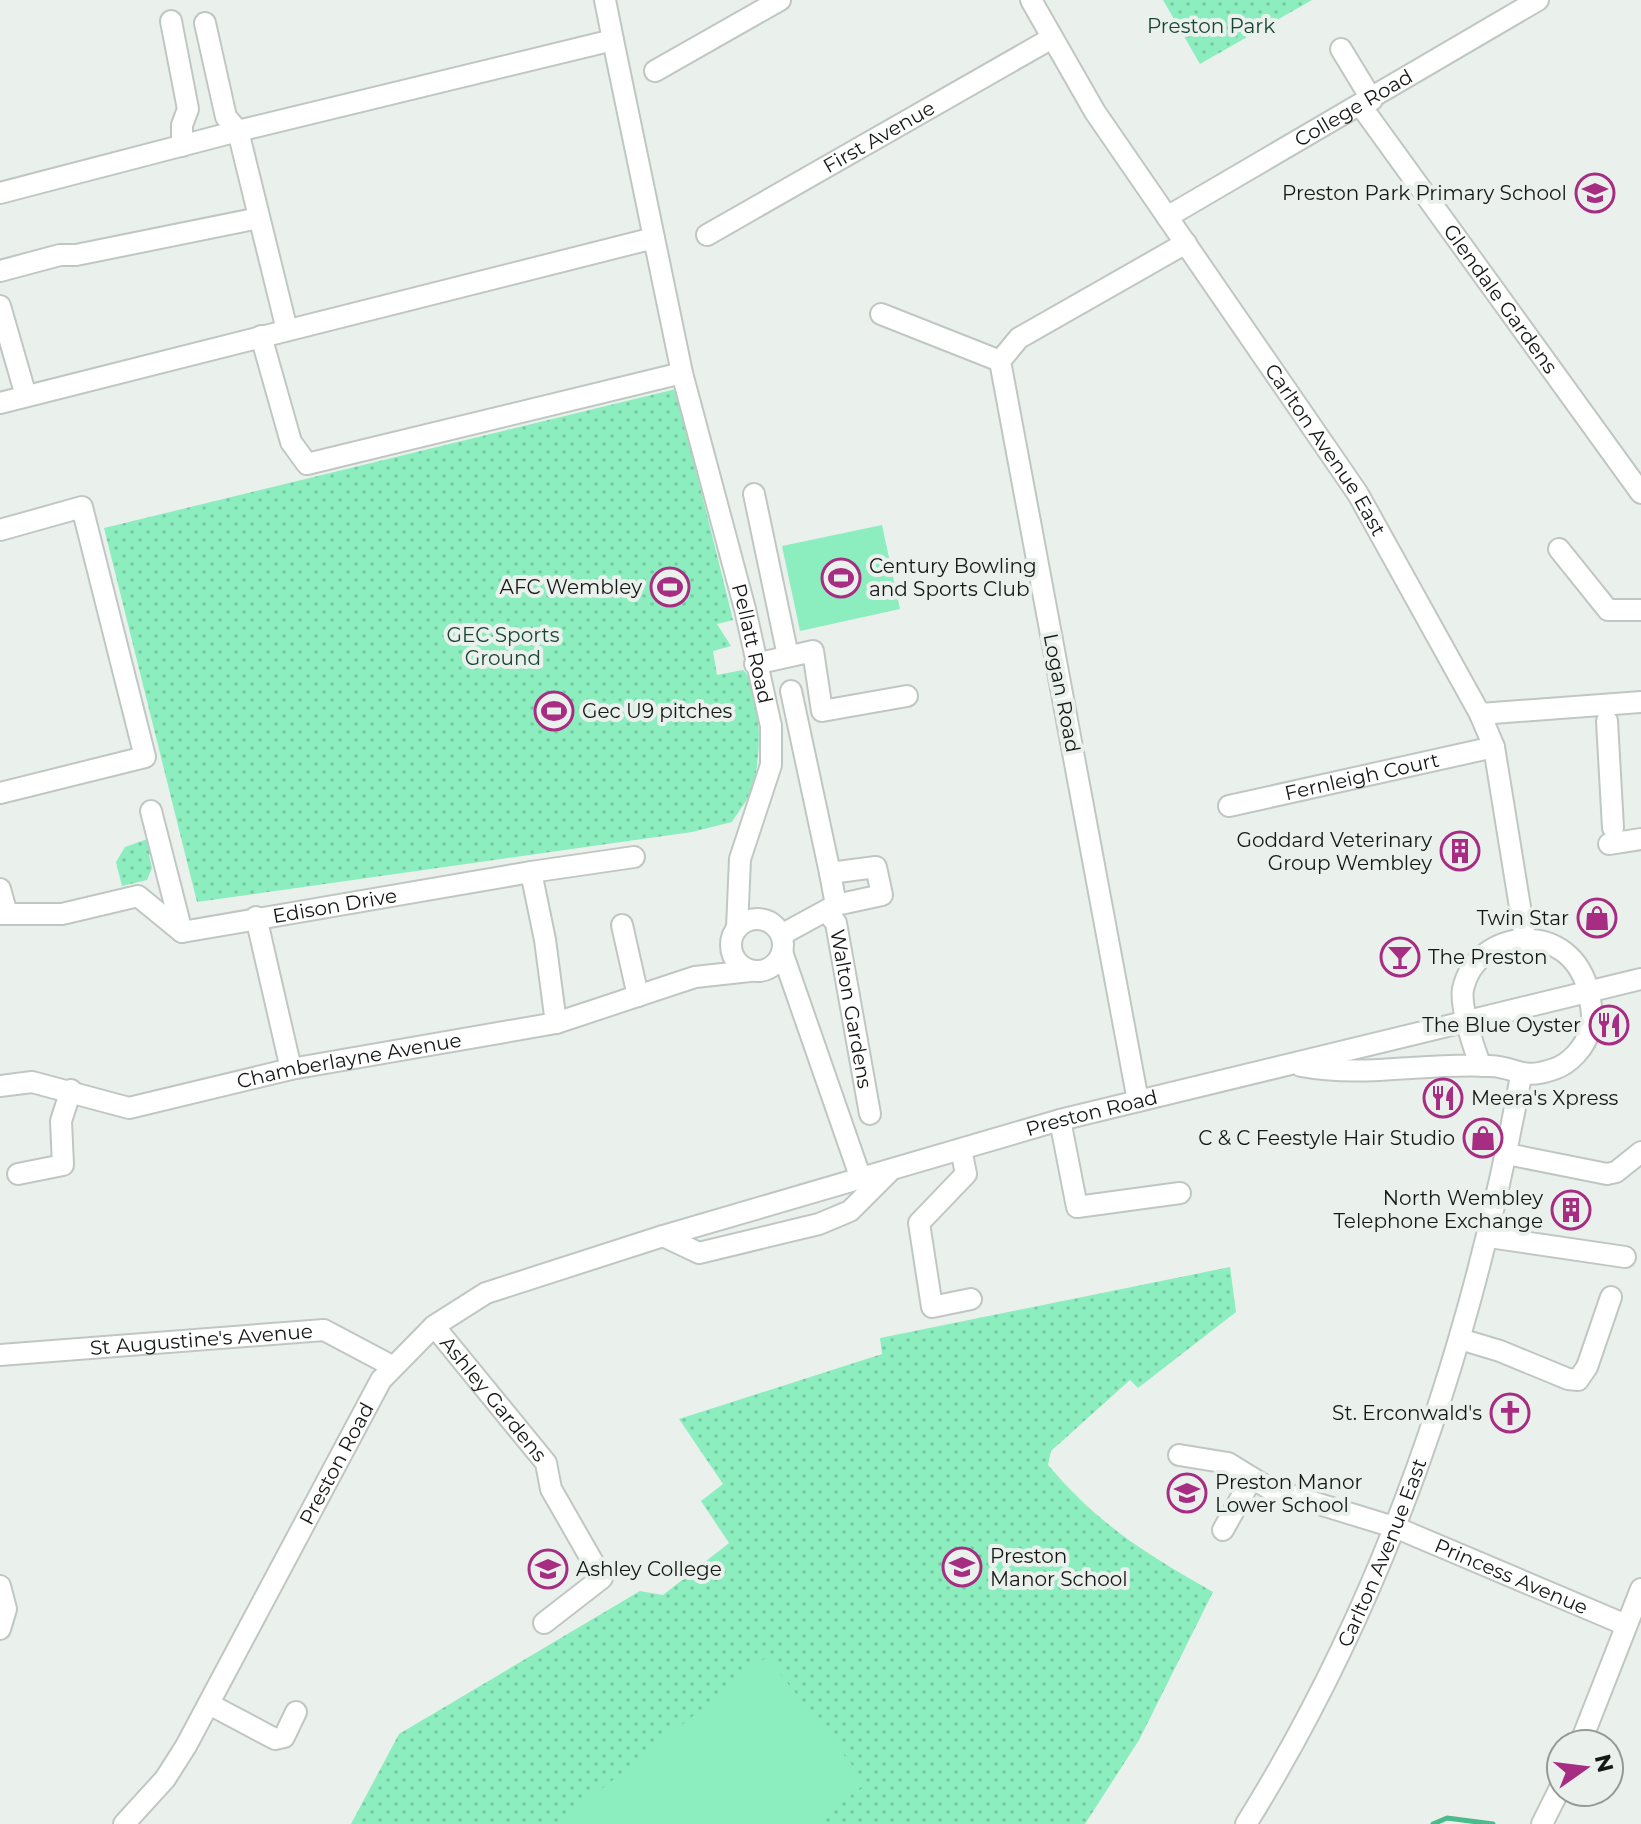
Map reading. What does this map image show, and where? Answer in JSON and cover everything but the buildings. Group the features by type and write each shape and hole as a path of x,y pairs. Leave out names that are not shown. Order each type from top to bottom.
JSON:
{"street":[{"name":"Pellatt Road","path":"605,0 682,373 745,609 771,726 771,765 740,859 733,937"},
{"path":"655,71 780,0"},
{"name":"Carlton Avenue East","path":"1031,0 1095,112 1358,494 1480,714 1494,747 1525,938"},
{"name":"College Road","path":"1167,217 1538,0"},
{"path":"171,21 188,109 182,125 182,146"},
{"path":"205,23 226,117 238,131 287,330"},
{"name":"First Avenue","path":"707,235 1052,38"},
{"path":"0,193 238,131 613,40"},
{"name":"Glendale Gardens","path":"1341,49 1366,103 1641,493"},
{"path":"0,271 60,255 76,255 259,218"},
{"path":"0,403 654,238"},
{"path":"881,314 1000,361 1019,338 1186,243"},
{"path":"0,306 26,396"},
{"path":"261,336 291,442 307,464 682,373"},
{"name":"Logan Road","path":"1000,361 1138,1101"},
{"path":"754,494 788,656"},
{"path":"0,530 82,507 145,757 0,793"},
{"path":"1559,549 1608,610 1641,610"},
{"path":"755,664 813,651 822,711 907,696"},
{"path":"791,691 830,873 832,909 882,895 876,867 830,873"},
{"path":"1480,714 1641,702"},
{"path":"1607,721 1611,836 1641,839"},
{"name":"Fernleigh Court","path":"1229,806 1494,747"},
{"path":"151,811 182,932"},
{"name":"Edison Drive","path":"182,932 256,917 634,857"},
{"path":"531,872 556,1023"},
{"path":"739,876 781,944 861,1179"},
{"path":"0,889 4,914 62,914 138,896 182,932"},
{"name":"Walton Gardens","path":"781,944 832,909 870,1114"},
{"path":"256,917 291,1069"},
{"path":"764,920 750,920 733,937 735,960 796,994"},
{"path":"622,925 638,996"},
{"name":"Chamberlayne Avenue","path":"695,977 733,937"},
{"path":"1525,938 1538,939 1567,952 1584,977 1592,1026 1581,1048 1565,1065 1521,1076 1493,1066 1481,1066 1463,991 1469,975 1488,955 1525,938"},
{"path":"756,971 774,965 781,944"},
{"name":"Chamberlayne Avenue","path":"0,1086 32,1082 129,1108 291,1069 556,1023 695,977 756,971"},
{"name":"Preston Road","path":"124,1824 165,1779 209,1704 355,1427 392,1366 434,1326 486,1293 663,1236 1060,1120 1641,979"},
{"name":"Preston Road","path":"1293,1064 1337,1073 1481,1066"},
{"name":"Carlton Avenue East","path":"1246,1824 1293,1748 1397,1528 1460,1339 1489,1237 1521,1076"},
{"path":"18,1174 63,1165 61,1121 71,1090"},
{"path":"1060,1120 1077,1207 1180,1193"},
{"path":"961,1149 966,1174 919,1223 932,1307 971,1299"},
{"path":"1507,1154 1612,1174 1641,1152"},
{"name":"Preston Road","path":"663,1236 699,1253 819,1224 850,1211 891,1170"},
{"path":"1489,1237 1625,1257"},
{"path":"1460,1339 1578,1380 1587,1367 1611,1297"},
{"name":"Ashley Gardens","path":"434,1326 546,1463 551,1489 602,1578 544,1623"},
{"name":"St Augustine's Avenue","path":"0,1355 324,1330 392,1366"},
{"name":"Princess Avenue","path":"1179,1455 1228,1463 1270,1489 1397,1528 1626,1625"},
{"path":"1223,1530 1252,1478"},
{"path":"0,1586 6,1609 0,1629"},
{"path":"1586,1728 1641,1589"},
{"path":"209,1704 275,1739 284,1737 296,1712"}],"green space":[{"name":"Preston Park","path":"1163,0 1312,0 1200,64"},
{"name":"GEC Sports Ground","path":"676,389 733,620 717,624 731,646 713,651 717,675 743,670 755,692 759,745 755,777 748,797 732,822 692,832 197,902 104,528"},
{"name":"Century Bowling and Sports Club","path":"882,525 900,609 800,631 782,546"},
{"path":"150,838 155,854 149,855 152,868 147,880 122,886 116,862 125,847"},
{"name":"Preston Manor School","path":"1230,1267 1236,1312 1138,1388 1130,1380 1051,1451 1048,1465 1105,1522 1145,1551 1213,1592 1139,1740 1085,1824 351,1824 399,1734 640,1591 663,1595 729,1543 701,1501 723,1484 679,1419 882,1354 880,1338"},
{"path":"767,1657 866,1783 815,1824 568,1824 564,1819"}],"waterway":[{"path":"1433,1824 1447,1818 1493,1824"}],"place":[{"name":"Preston Park Primary School","path":"1595,193"},
{"name":"Century Bowling and Sports Club","path":"841,578"},
{"name":"AFC Wembley","path":"670,587"},
{"name":"Gec U9 pitches","path":"554,711"},
{"name":"Goddard Veterinary Group Wembley","path":"1460,851"},
{"name":"Twin Star","path":"1597,918"},
{"name":"The Preston","path":"1400,957"},
{"name":"The Blue Oyster","path":"1609,1025"},
{"name":"Meera's Xpress","path":"1443,1098"},
{"name":"C & C Feestyle Hair Studio","path":"1483,1138"},
{"name":"North Wembley Telephone Exchange","path":"1571,1210"},
{"name":"St. Erconwald's","path":"1510,1413"},
{"name":"Preston Manor Lower School","path":"1187,1493"},
{"name":"Preston Manor School","path":"962,1567"},
{"name":"Ashley College","path":"548,1569"}]}
